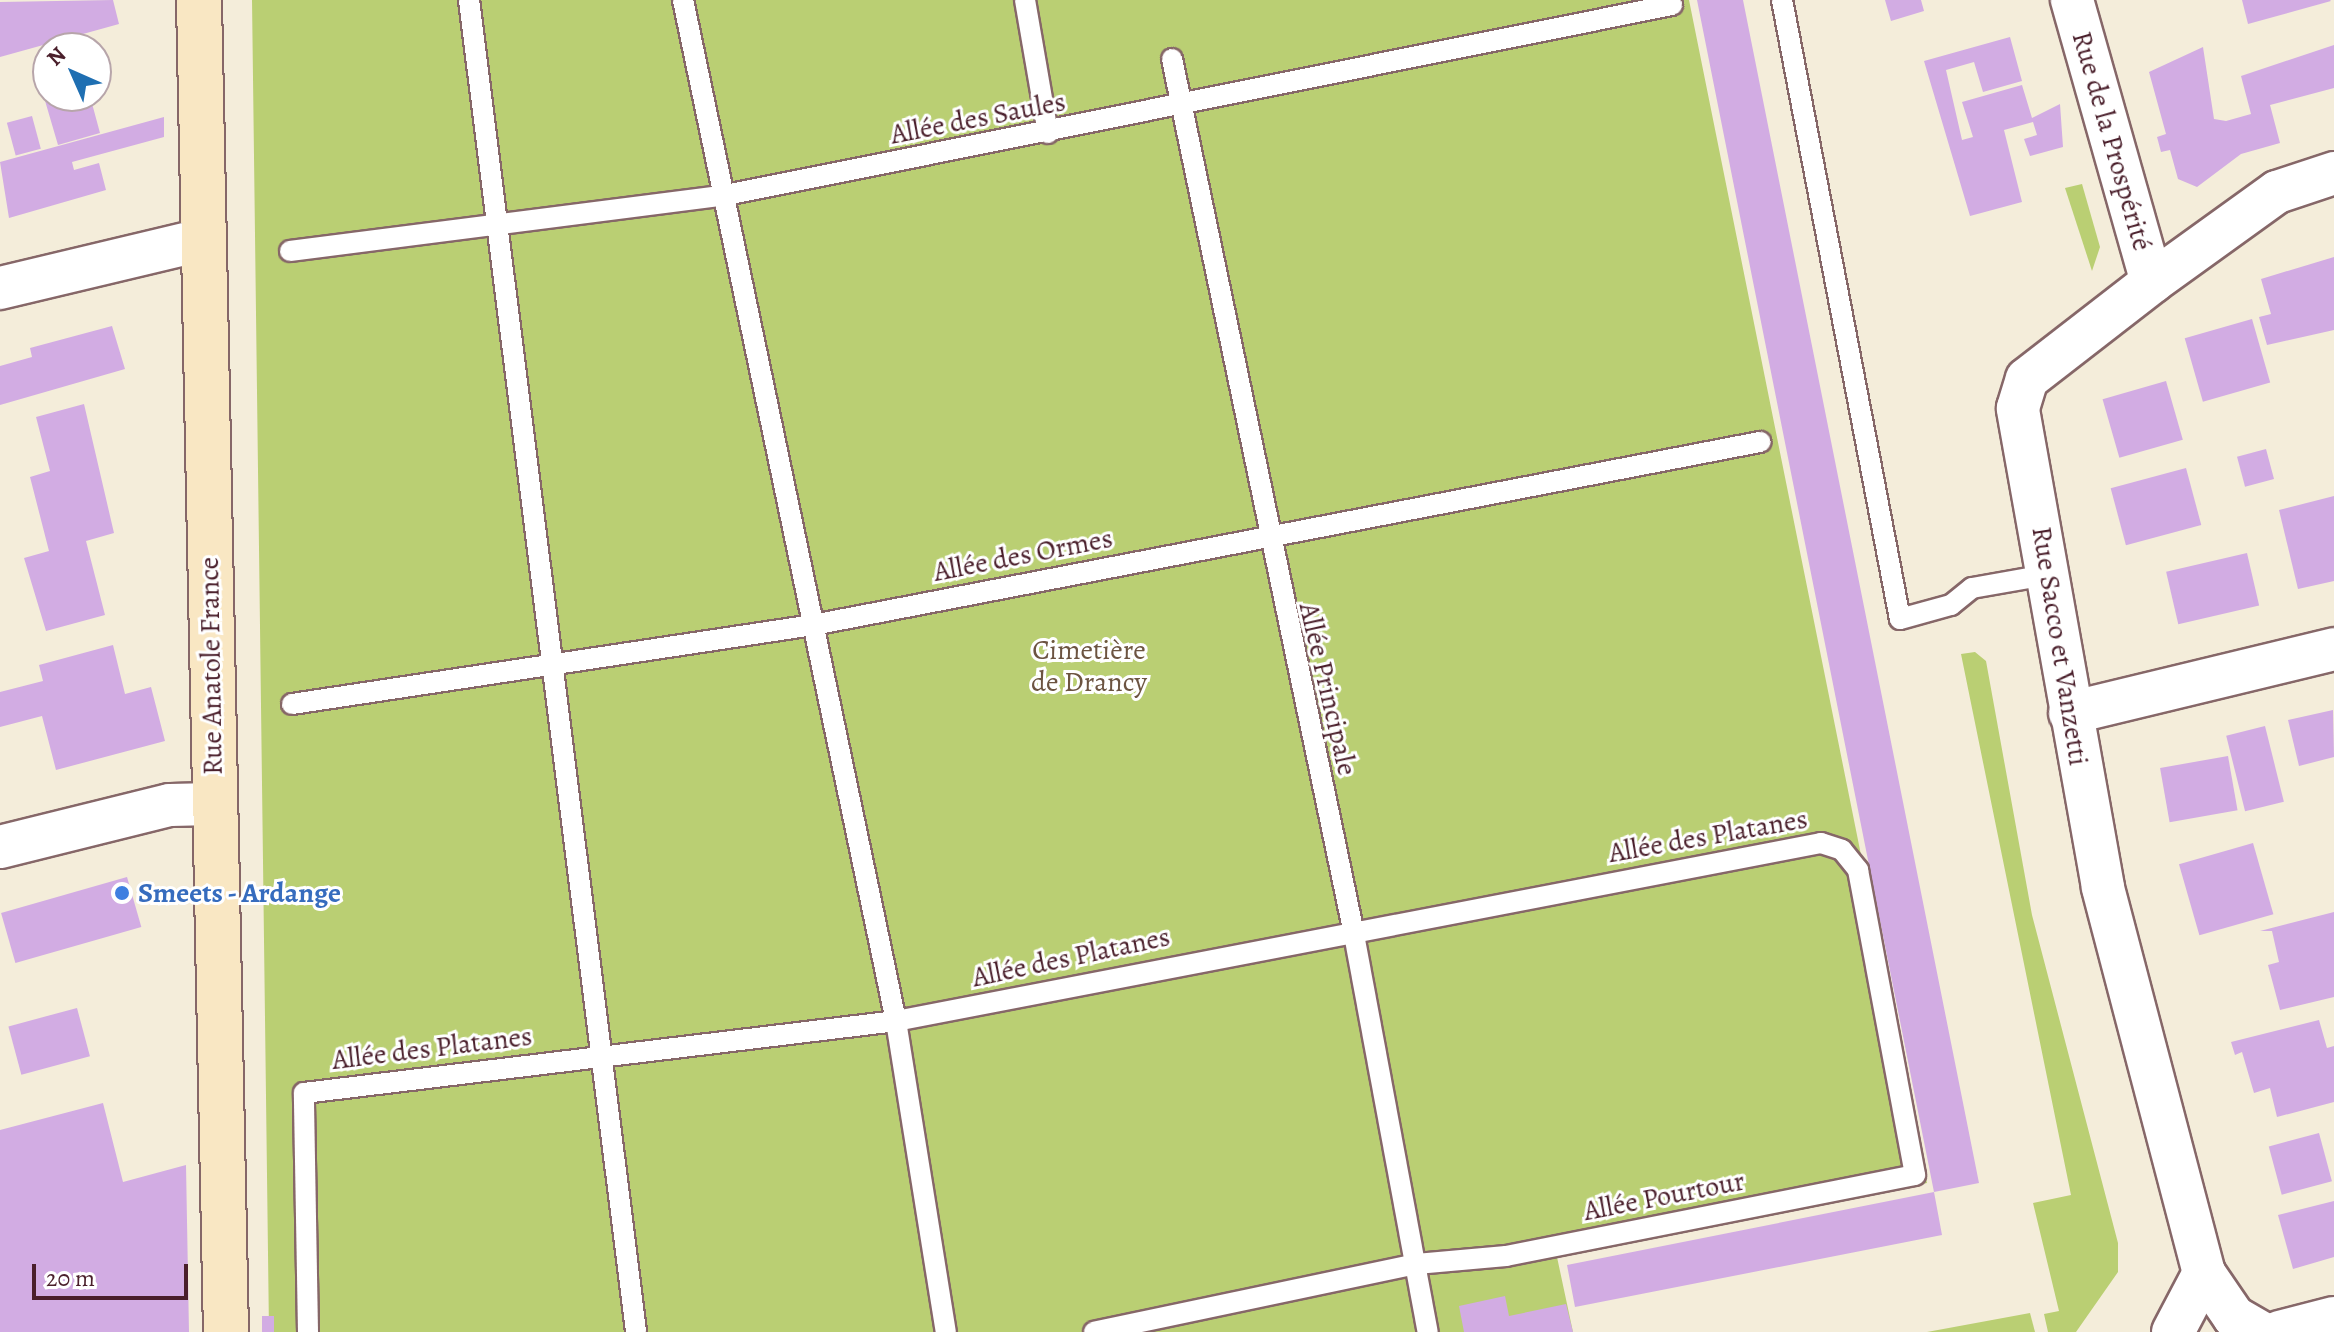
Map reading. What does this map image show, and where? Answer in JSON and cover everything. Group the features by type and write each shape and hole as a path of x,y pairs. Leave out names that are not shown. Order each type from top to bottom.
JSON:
{"main road":[{"name":"Rue Anatole France","path":"199,0 226,1332"}],"street":[{"name":"Rue de la Prospérité","path":"2072,0 2152,282"},
{"name":"Rue Sacco et Vanzetti","path":"2260,1332 2234,1317 2204,1273 2103,887 2070,713 2051,574 2018,408 2027,379 2152,282 2277,192 2334,173"},
{"path":"0,288 202,240"},
{"path":"2070,713 2334,649"},
{"path":"0,847 170,805 213,804"},
{"path":"2173,1332 2204,1273"},
{"path":"2279,1332 2334,1318"}],"lane":[{"path":"469,0 500,224 636,1332"},
{"path":"683,0 896,1021 946,1332"},
{"path":"1025,0 1048,133"},
{"path":"1782,0 1900,619 1951,605 1972,588 2051,574"},
{"name":"Allée des Saules","path":"290,251 726,195 1181,107 1672,5"},
{"name":"Allée Principale","path":"1172,59 1265,536 1353,929 1428,1332"},
{"name":"Allée des Ormes","path":"292,704 551,659 813,625 1760,442"},
{"name":"Allée des Platanes","path":"308,1332 304,1093 896,1021 1353,929 1821,843 1842,850"},
{"name":"Allée Pourtour","path":"1094,1332 1416,1264 1506,1256 1915,1175 1858,870 1842,850"}],"green space":[{"name":"Cimetière de Drancy","path":"252,0 1689,0 1927,1183 1557,1257 1573,1332 269,1332"},
{"path":"2082,184 2100,247 2092,271 2065,188"},
{"path":"1975,652 1986,661 2032,915 2118,1243 2118,1272 2076,1332 2048,1332 2044,1314 2059,1311 2033,1203 2071,1195 1961,654"},
{"path":"2030,1313 2035,1332 1927,1332"}],"building":[{"path":"113,0 119,24 90,32 32,32 32,48 0,57 0,2"},
{"path":"1697,0 1743,0 1979,1183 1934,1192"},
{"path":"1885,0 1921,0 1924,11 1891,21"},
{"path":"2242,0 2330,0 2331,1 2248,24"},
{"path":"2010,37 2022,81 1983,92 1974,62 1946,70 1962,140 1973,137 1962,102 2022,85 2032,118 2060,104 2063,147 2030,156 2024,139 2037,135 2033,122 2004,130 2022,202 1970,216 1924,61"},
{"path":"2334,45 2334,88 2270,105 2280,143 2241,154 2197,187 2178,179 2170,150 2161,152 2157,137 2166,134 2149,72 2203,47 2214,119 2226,121 2251,114 2241,76"},
{"path":"48,112 94,112 100,133 58,145"},
{"path":"32,116 41,149 16,156 7,123"},
{"path":"164,117 164,137 72,162 74,170 99,163 106,190 9,218 0,162"},
{"path":"2334,257 2334,330 2267,345 2259,317 2271,314 2261,279"},
{"path":"2252,319 2270,382 2203,402 2185,338"},
{"path":"112,326 125,369 0,405 0,366 32,357 30,348"},
{"path":"2166,381 2183,440 2119,458 2103,399"},
{"path":"84,404 114,533 86,541 105,615 46,631 24,558 49,551 30,477 50,471 36,417"},
{"path":"2266,449 2274,479 2245,487 2237,457"},
{"path":"2186,468 2201,525 2126,545 2111,488"},
{"path":"2334,496 2334,581 2298,589 2279,510"},
{"path":"2247,553 2259,606 2178,624 2166,572"},
{"path":"113,645 125,694 151,687 165,741 56,770 42,716 0,727 0,692 43,681 39,665"},
{"path":"2333,710 2334,757 2299,766 2288,720"},
{"path":"2265,726 2284,802 2245,811 2226,736"},
{"path":"2228,756 2238,810 2170,822 2160,768"},
{"path":"2253,843 2273,914 2199,935 2179,864"},
{"path":"127,877 141,927 15,963 1,913"},
{"path":"2334,912 2334,997 2280,1010 2268,965 2279,962 2272,931 2260,931"},
{"path":"77,1008 90,1056 21,1075 8,1026"},
{"path":"2319,1020 2327,1048 2334,1046 2334,1102 2277,1117 2270,1088 2254,1093 2242,1052 2235,1055 2231,1042"},
{"path":"103,1103 123,1182 186,1165 189,1332 0,1332 0,1130"},
{"path":"2319,1133 2332,1181 2282,1195 2269,1146"},
{"path":"1934,1192 1942,1235 1575,1307 1567,1265"},
{"path":"2334,1201 2334,1257 2293,1269 2278,1215"},
{"path":"1505,1296 1509,1316 1566,1304 1573,1332 1464,1332 1459,1306"},
{"path":"262,1316 274,1316 274,1332 262,1332"}],"place":[{"name":"Smeets - Ardange","path":"122,893"}]}
